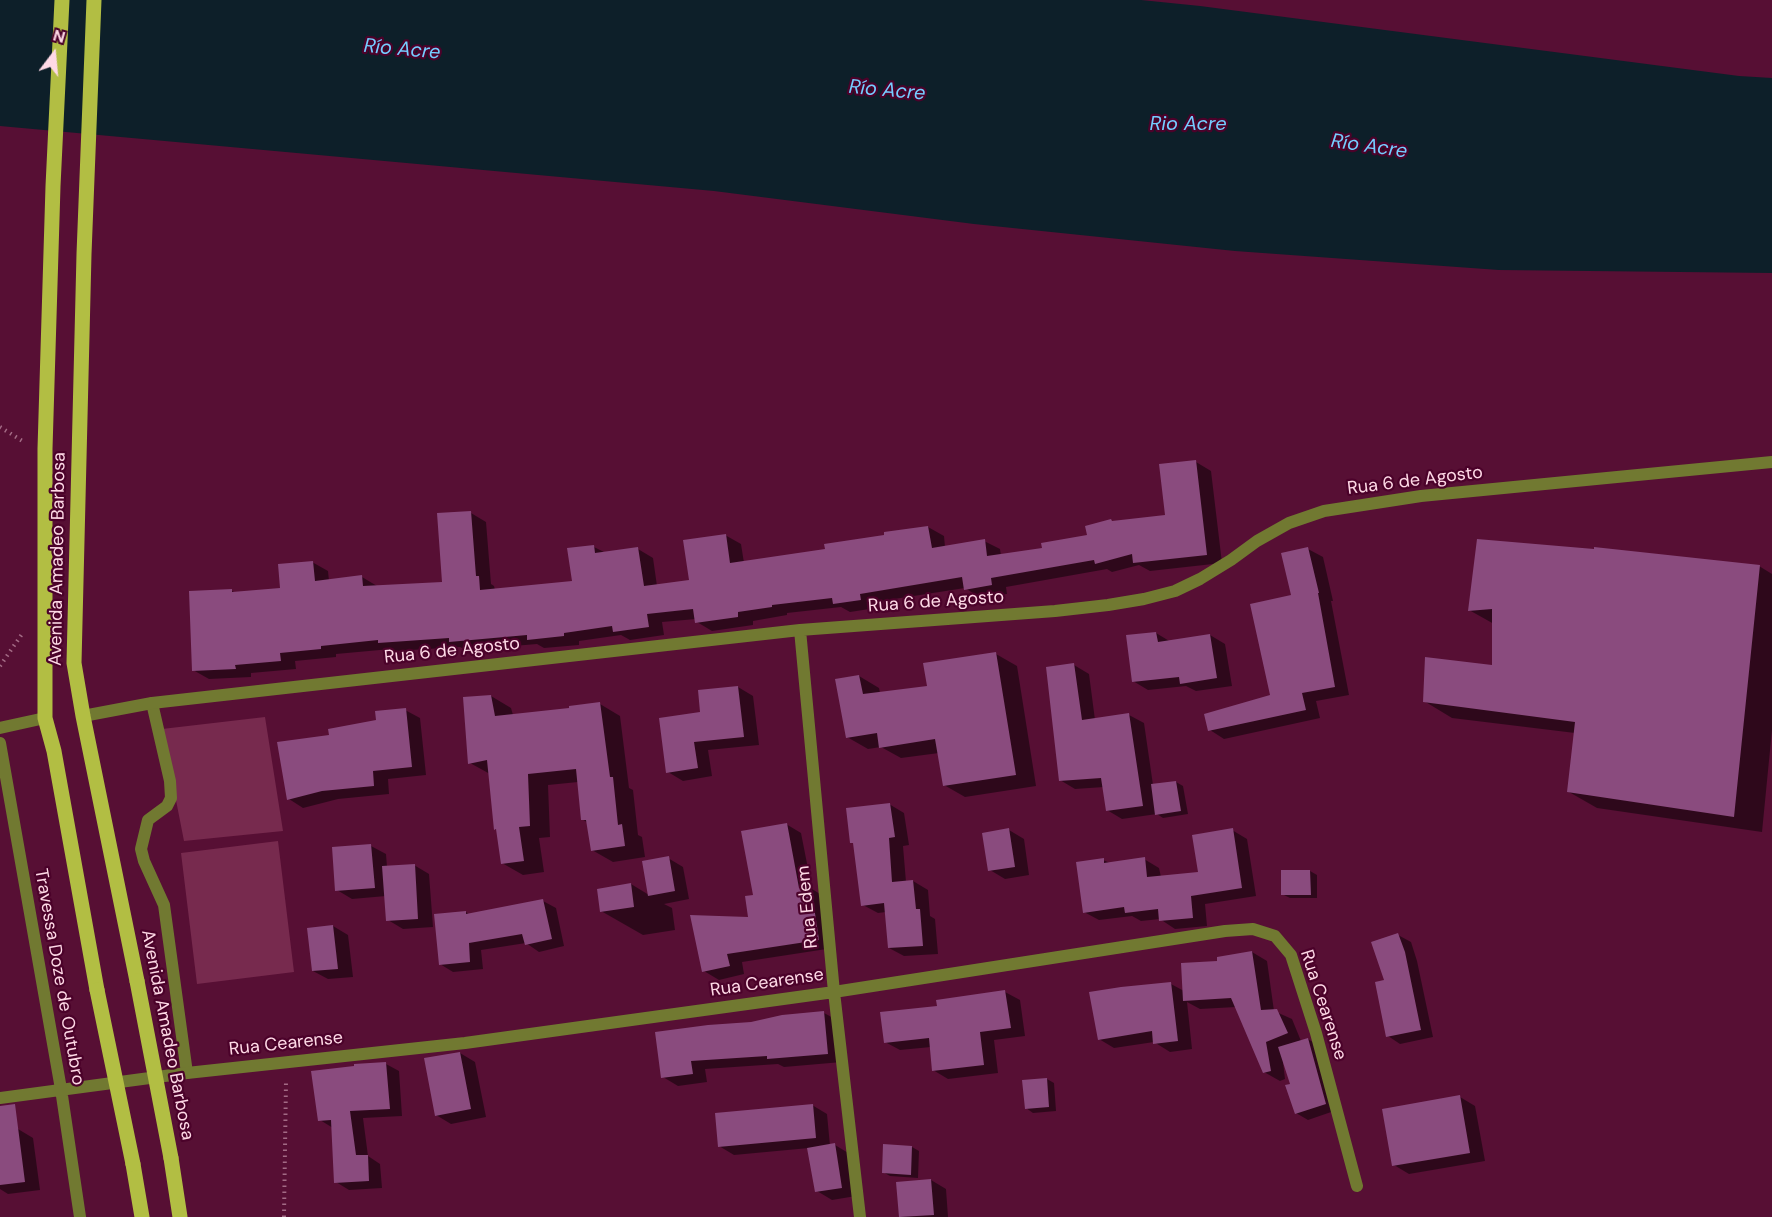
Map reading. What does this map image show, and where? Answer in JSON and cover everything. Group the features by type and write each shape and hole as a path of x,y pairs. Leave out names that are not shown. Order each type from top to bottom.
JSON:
{"main road":[{"name":"Avenida Amadeo Barbosa","path":"62,0 53,186 45,449 45,718 54,751 97,990 142,1217"},
{"name":"Avenida Amadeo Barbosa","path":"94,0 84,254 74,663 171,1158 180,1217"}],"street":[{"name":"Rua 6 de Agosto","path":"83,716 152,703 800,630 1055,611 1144,599 1175,591 1200,579 1257,541 1289,523 1324,511 1421,496 1772,462"},
{"name":"Rua Edem","path":"800,630 834,992 860,1217"},
{"path":"152,703 170,781 171,798 167,806 148,820 141,849 147,870 164,905 187,1073"},
{"path":"0,728 45,718"},
{"name":"Travessa Doze de Outubro","path":"0,743 80,1217"},
{"name":"Rua Cearense","path":"0,1098 187,1073 465,1043 834,992 1225,931 1252,929 1275,936 1291,955 1316,1032 1357,1186"}],"path":[{"path":"284,1217 286,1062"}],"shaded area":[{"path":"265,717 283,831 184,841 162,729"},
{"path":"278,841 294,972 197,984 181,853"}],"water":[{"name":"Rio Acre","path":"0,0 1141,0 1739,76 1772,78 1772,273 1499,270 1235,251 974,224 714,191 0,126"}],"building":[{"path":"1196,460 1207,555 1133,563 1132,554 1095,564 1094,560 991,578 992,585 964,590 962,577 860,594 861,600 833,604 832,598 772,605 772,607 738,612 738,617 695,623 693,609 647,614 649,627 613,632 612,626 564,633 564,636 527,640 527,635 449,642 449,638 378,643 378,640 321,646 321,649 280,653 281,661 235,665 236,669 192,671 189,591 232,589 232,592 280,588 278,564 313,561 315,581 362,575 363,586 442,582 437,513 471,511 476,576 479,576 480,590 572,581 567,548 594,545 595,553 638,547 644,586 689,580 683,540 726,534 730,563 825,549 824,544 928,526 932,548 985,539 987,556 1042,548 1041,543 1087,535 1085,526 1111,519 1112,521 1165,515 1159,464"},
{"path":"1477,539 1594,549 1594,547 1760,565 1734,817 1567,792 1575,722 1423,702 1425,657 1492,665 1492,609 1468,611"},
{"path":"1308,547 1319,593 1335,687 1302,693 1306,710 1208,731 1204,714 1270,695 1250,604 1291,595 1281,553"},
{"path":"1156,632 1158,642 1210,634 1217,678 1180,684 1179,677 1132,682 1126,635"},
{"path":"996,652 1016,775 943,786 935,739 879,748 877,733 846,738 835,679 859,675 863,694 927,686 923,663"},
{"path":"1074,663 1082,720 1129,713 1143,806 1106,811 1101,778 1059,781 1046,667"},
{"path":"738,686 744,737 694,742 698,768 666,773 659,718 700,712 698,690"},
{"path":"491,695 495,716 569,708 569,706 600,702 610,777 613,777 618,825 622,824 625,846 591,851 586,820 581,820 576,769 528,774 530,826 519,827 524,861 501,864 496,829 494,830 487,760 468,764 463,697"},
{"path":"406,708 412,767 373,771 374,786 322,791 287,800 277,742 329,735 328,729 376,720 375,711"},
{"path":"1176,781 1181,811 1155,815 1151,784"},
{"path":"890,803 895,837 889,838 892,882 913,880 916,909 920,909 923,946 888,948 884,903 861,906 846,808"},
{"path":"787,823 799,888 811,887 819,940 727,954 730,966 702,972 690,915 748,917 745,896 753,895 741,831"},
{"path":"1009,828 1015,867 988,871 982,833"},
{"path":"1233,828 1242,888 1191,896 1193,918 1159,921 1158,909 1125,913 1124,907 1083,913 1076,862 1104,858 1104,863 1145,857 1147,877 1198,872 1192,835"},
{"path":"371,844 375,888 335,891 332,847"},
{"path":"669,856 675,891 648,896 642,861"},
{"path":"415,864 418,919 386,921 382,866"},
{"path":"1281,870 1310,870 1311,895 1281,895"},
{"path":"631,883 634,907 600,912 597,889"},
{"path":"543,899 552,939 525,945 522,934 469,943 470,962 439,965 434,914 466,911 466,914"},
{"path":"333,925 338,969 312,971 307,928"},
{"path":"1398,933 1405,952 1421,1030 1386,1037 1375,982 1384,980 1371,942"},
{"path":"1252,951 1261,1010 1277,1009 1288,1033 1266,1042 1271,1071 1263,1073 1231,998 1183,1001 1181,963 1217,961 1217,957"},
{"path":"1171,982 1178,1041 1153,1044 1152,1031 1098,1040 1089,992"},
{"path":"1005,990 1011,1028 980,1032 984,1065 932,1071 929,1038 884,1043 880,1012 937,1006 936,1000"},
{"path":"824,1011 828,1054 767,1059 767,1056 691,1061 693,1074 661,1078 655,1032 751,1022 782,1015"},
{"path":"1308,1038 1326,1104 1295,1114 1285,1085 1290,1084 1278,1047"},
{"path":"460,1052 471,1109 435,1116 424,1058"},
{"path":"386,1062 390,1109 350,1111 356,1155 368,1155 369,1181 334,1183 331,1120 318,1121 311,1071 354,1066 354,1064"},
{"path":"1047,1078 1049,1107 1025,1109 1022,1080"},
{"path":"1460,1095 1470,1153 1392,1166 1382,1109"},
{"path":"15,1104 25,1182 0,1185 0,1106"},
{"path":"813,1104 816,1138 718,1147 715,1113"},
{"path":"835,1143 842,1188 815,1192 807,1148"},
{"path":"883,1144 912,1146 911,1175 882,1173"},
{"path":"931,1179 934,1215 899,1217 896,1182"}],"water label":[{"name":"Río Acre","path":"402,50"},
{"name":"Río Acre","path":"887,91"},
{"name":"Río Acre","path":"1369,147"}]}
